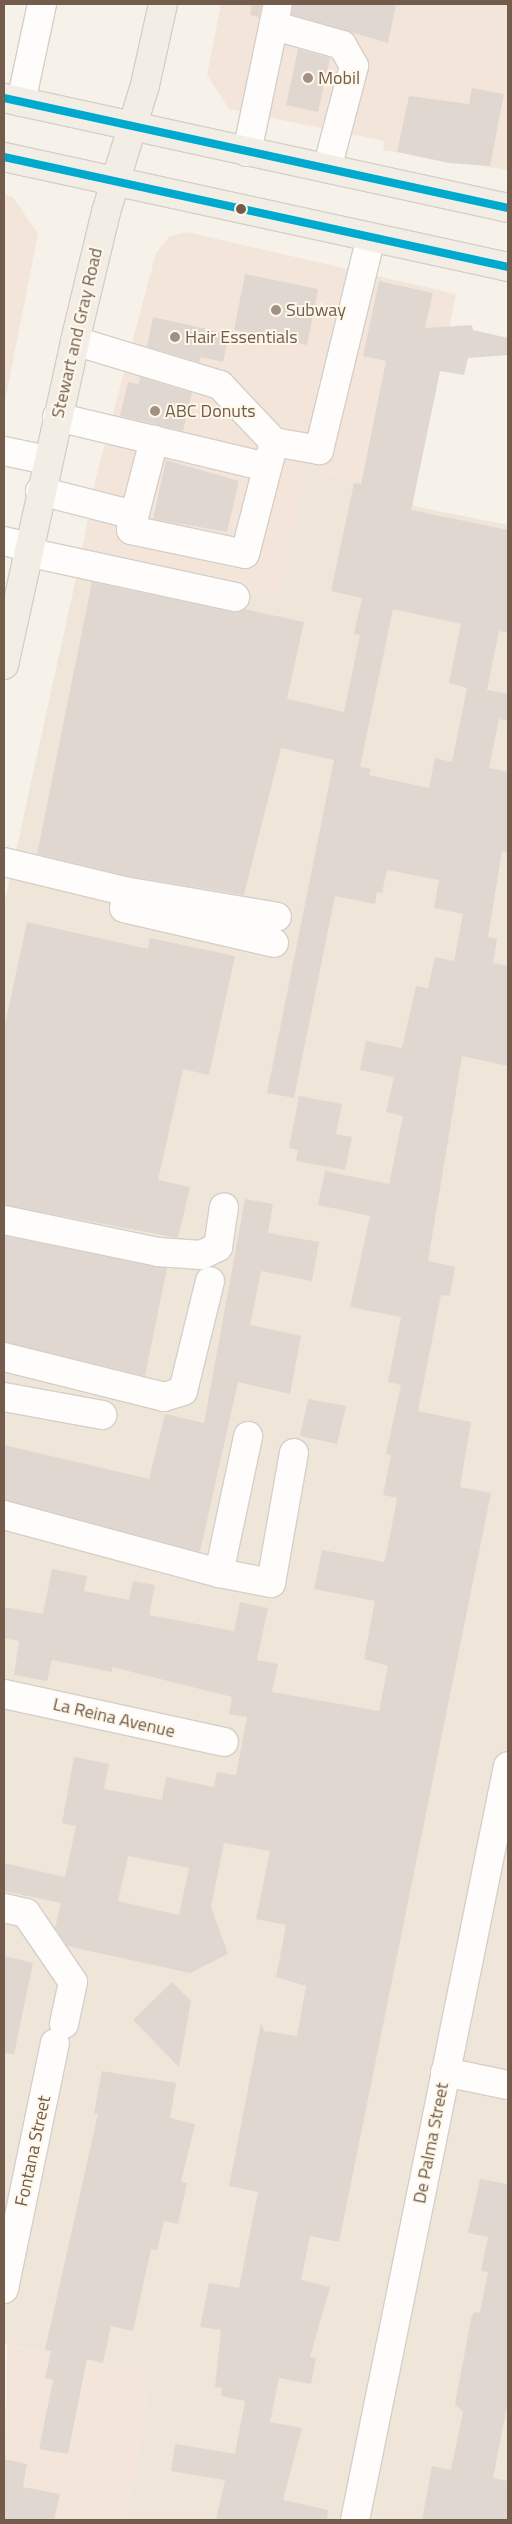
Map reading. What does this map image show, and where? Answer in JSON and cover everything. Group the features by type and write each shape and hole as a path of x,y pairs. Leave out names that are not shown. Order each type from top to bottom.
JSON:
{"main road":[{"name":"Stewart and Gray Road","path":"4,665 20,546 40,491 74,341 163,4"},
{"path":"13,100 508,208"},
{"path":"4,157 508,267"}],"street":[{"path":"13,100 42,4"},
{"path":"247,152 276,15 342,45 354,66 326,169"},
{"path":"56,417 154,440 270,455 319,450 371,237"},
{"path":"74,341 220,385 270,455 245,554 131,530 154,440"},
{"path":"4,451 47,460"},
{"path":"40,491 134,517"},
{"path":"20,546 235,597"},
{"path":"4,862 124,890 276,930 4,878"},
{"path":"4,1220 158,1252 201,1255 218,1247 224,1207"},
{"path":"4,1358 164,1398 184,1391 210,1281"},
{"path":"4,1397 102,1415"},
{"path":"219,1573 248,1436"},
{"path":"4,1515 219,1573 272,1583 294,1453"},
{"name":"La Reina Avenue","path":"4,1694 224,1742"},
{"name":"De Palma Street","path":"355,2520 508,1766"},
{"name":"Fontana Street","path":"4,1908 26,1913 73,1982 59,2034 4,2289"},
{"path":"445,2072 508,2085"}],"shaded area":[{"path":"221,4 508,4 508,170 383,150 384,141 229,109 207,75"},
{"path":"4,194 13,197 38,234 4,406"},
{"path":"187,232 456,294 415,493 306,468 276,600 81,556 95,481 156,253 170,236"},
{"path":"306,468 415,493 413,506 508,525 508,2520 126,2520 151,2376 4,2344 4,905 81,556"},
{"path":"7,2345 151,2376 126,2520 4,2520"}],"building":[{"path":"252,4 262,4 259,17 250,15"},
{"path":"293,4 396,4 388,43 292,15"},
{"name":"Mobil","path":"298,49 330,58 318,112 286,105"},
{"path":"472,88 504,94 490,166 449,163 397,152 409,96 469,104"},
{"name":"Subway","path":"245,274 318,289 307,345 234,330"},
{"path":"379,281 433,293 425,328 472,325 473,330 508,338 508,355 468,358 464,375 440,371 411,510 508,530 508,633 499,631 487,690 508,694 508,721 499,719 489,768 508,772 508,852 502,851 488,937 497,939 493,963 508,966 508,1066 462,1056 428,1261 455,1267 450,1296 441,1295 418,1411 471,1422 460,1487 491,1493 339,2242 310,2236 301,2280 330,2287 310,2357 316,2358 311,2384 279,2378 270,2422 302,2428 283,2500 328,2510 327,2520 216,2520 225,2480 171,2471 175,2444 235,2454 245,2401 221,2396 222,2388 215,2387 221,2330 200,2327 209,2283 239,2288 258,2192 229,2186 261,2023 266,2034 266,2031 297,2036 306,1986 276,1977 286,1925 256,1919 270,1851 224,1843 211,1907 228,1954 190,1973 67,1946 55,1928 61,1903 4,1891 4,1863 65,1877 76,1826 62,1823 74,1757 109,1764 104,1789 162,1800 166,1777 214,1787 217,1772 236,1775 247,1717 229,1714 232,1697 112,1667 112,1672 52,1660 47,1681 14,1675 19,1641 4,1638 4,1607 43,1614 52,1569 87,1576 84,1591 129,1600 133,1581 155,1585 149,1615 234,1631 240,1602 268,1608 257,1660 278,1664 272,1692 379,1711 388,1666 364,1659 375,1601 314,1589 322,1550 384,1562 386,1556 397,1498 383,1495 391,1455 386,1454 401,1385 388,1382 401,1317 350,1307 370,1216 318,1205 325,1171 389,1184 403,1116 386,1112 394,1077 360,1070 366,1041 402,1048 416,986 428,988 435,957 454,961 463,914 434,908 439,880 387,870 382,893 377,892 375,904 335,896 294,1098 267,1093 334,760 281,748 244,895 127,876 37,854 92,582 232,612 244,609 304,622 287,699 344,712 360,635 354,634 362,598 331,591 354,483 361,484 386,361 363,356","holes":["393,609 461,624 449,683 467,688 452,762 435,758 429,788 369,775 371,769 360,767","128,1856 189,1868 179,1915 118,1901"]},
{"path":"153,317 229,334 223,362 201,357 199,362 147,347"},
{"name":"ABC Donuts","path":"140,377 192,393 183,431 120,416 128,382 139,384"},
{"path":"166,460 239,481 227,532 153,519"},
{"path":"27,922 148,949 150,938 235,956 209,1075 183,1069 158,1180 190,1187 178,1238 4,1205 4,1029"},
{"path":"299,1096 342,1104 336,1134 352,1137 345,1170 296,1161 298,1150 289,1148"},
{"path":"245,1199 273,1204 268,1233 319,1242 312,1281 261,1271 250,1325 301,1336 290,1394 238,1382 200,1552 4,1500 4,1445 149,1479 165,1414 204,1423"},
{"path":"4,1236 167,1268 145,1376 4,1342"},
{"path":"308,1399 346,1406 337,1444 300,1436"},
{"path":"4,1956 33,1963 14,2054 4,2053"},
{"path":"172,1982 191,2001 179,2067 133,2020"},
{"path":"102,2071 176,2083 170,2118 195,2124 181,2182 187,2183 178,2224 164,2221 157,2250 151,2249 133,2331 111,2326 103,2363 87,2359 68,2454 39,2449 53,2380 45,2378 51,2351 45,2350 98,2114 94,2113"},
{"path":"480,2179 508,2184 508,2401 493,2478 508,2481 508,2520 422,2520 432,2466 451,2470 463,2412 455,2404 471,2319 474,2312 480,2313 488,2272 481,2271 488,2237 468,2233"},
{"path":"4,2459 27,2464 23,2487 60,2494 54,2520 4,2520"}],"transit line":[{"path":"4,98 508,208"},
{"path":"4,157 508,267"}],"place":[{"name":"Mobil","path":"308,78"},
{"name":"Subway","path":"276,310"},
{"name":"Hair Essentials","path":"175,337"},
{"name":"ABC Donuts","path":"155,411"}]}
